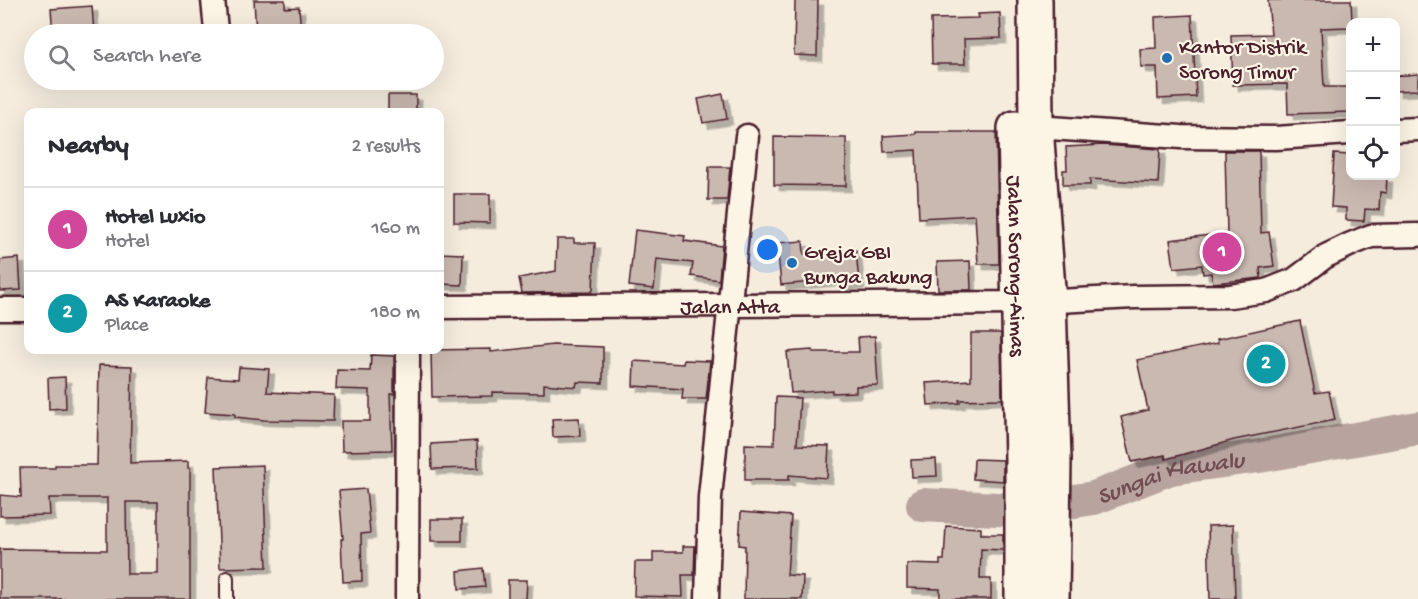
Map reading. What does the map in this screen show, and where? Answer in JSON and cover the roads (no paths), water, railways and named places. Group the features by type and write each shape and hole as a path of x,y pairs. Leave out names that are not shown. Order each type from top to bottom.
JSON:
{"highway":[{"name":"Jalan Sorong-Aimas","path":"1012,0 1034,302"},
{"name":"Jalan Sorong-Aimas","path":"1035,0 1034,302 1039,533"},
{"path":"1022,599 1039,533"},
{"path":"1039,533 1052,599"}],"street":[{"path":"213,0 215,24"},
{"path":"1036,127 1181,137 1276,138 1346,133"},
{"path":"1400,130 1418,129"},
{"path":"706,599 710,497 747,136"},
{"name":"Jalan Atta","path":"444,307 1034,302 1134,297 1230,296 1266,291 1294,280 1326,256 1371,237 1418,235"},
{"path":"0,309 24,309"},
{"path":"407,599 408,354"}],"lane":[{"path":"227,578 227,599"}],"waterway":[{"name":"Sungai Klawalu","path":"923,505 1015,510 1094,498 1171,468 1259,456 1418,428"}],"place":[{"name":"Kantor Distrik Sorong Timur","path":"1167,58"},
{"name":"Hotel Luxio","path":"1222,252"},
{"name":"Greja GBI Bunga Bakung","path":"792,263"},
{"name":"AS Karaoke","path":"1266,364"}]}
